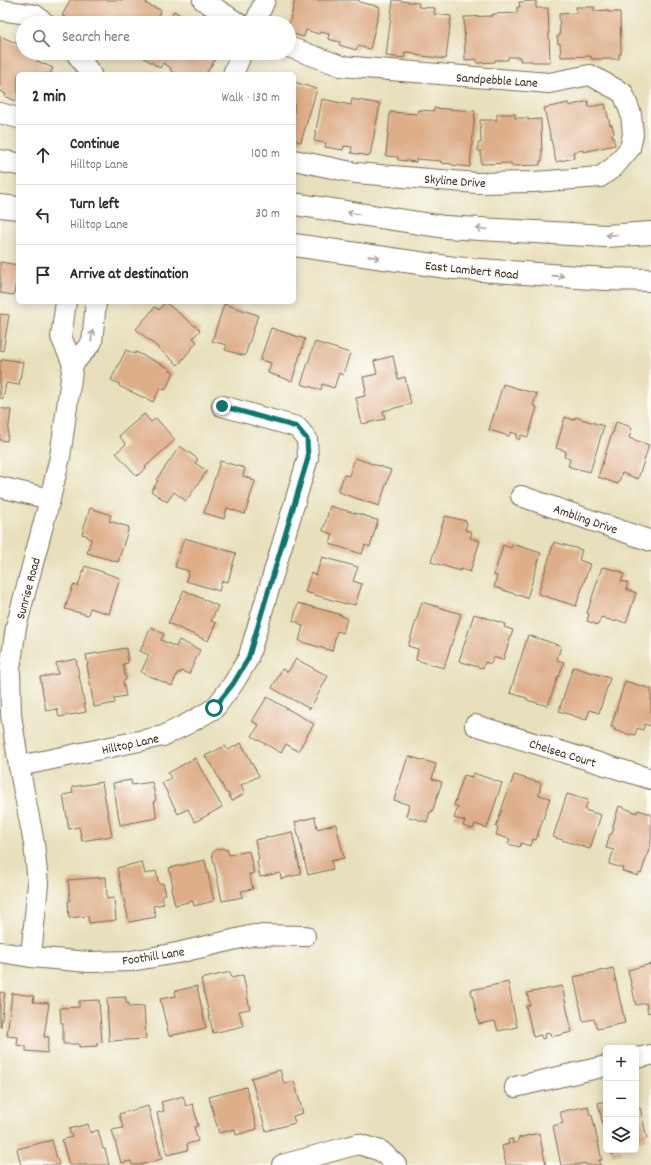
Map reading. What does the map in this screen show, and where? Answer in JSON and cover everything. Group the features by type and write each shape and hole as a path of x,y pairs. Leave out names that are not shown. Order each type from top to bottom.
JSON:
{"main road":[{"path":"0,161 16,164"},
{"path":"296,204 445,227 606,236 651,233"},
{"path":"0,206 16,208"},
{"name":"East Lambert Road","path":"296,246 454,268 605,279 651,280"}],"street":[{"path":"203,0 227,16"},
{"path":"259,16 266,0"},
{"path":"0,10 36,16"},
{"name":"Sandpebble Lane","path":"296,49 341,66 549,83 590,75 623,93 631,114 633,134 630,148 614,167"},
{"path":"81,60 90,72"},
{"path":"234,72 239,60"},
{"path":"0,113 16,117"},
{"name":"Skyline Drive","path":"296,160 356,173 477,183 534,182 600,177 614,167"},
{"path":"66,304 61,337 73,364 92,342 96,304"},
{"name":"Sunrise Road","path":"31,957 38,884 34,843 11,715 10,669 16,627 60,457 73,364"},
{"name":"Hilltop Lane","path":"19,766 163,736 214,708 233,684 248,659 308,458 307,439 297,427 222,406"},
{"path":"0,487 50,499"},
{"name":"Ambling Drive","path":"521,496 651,541"},
{"name":"Chelsea Court","path":"475,725 651,779"},
{"name":"Foothill Lane","path":"0,952 31,957 89,962 131,961 177,953 254,935 305,936"},
{"path":"639,1057 651,1055"},
{"path":"515,1087 603,1067"},
{"path":"282,1165 358,1144 381,1151 396,1165"}],"building":[{"path":"70,0 148,0 146,4 161,10 158,16 62,16"},
{"path":"295,0 357,0 360,1 359,2 380,7 370,49 358,46 356,50 339,45 340,42 328,39 329,34 320,32 319,34 306,30 304,37 296,35 296,16 291,16"},
{"path":"393,0 419,3 418,7 435,8 434,14 451,16 446,59 415,55 415,53 405,52 404,58 386,56"},
{"path":"536,1 536,8 548,8 550,62 520,61 520,57 508,57 508,60 495,60 495,62 477,63 477,59 465,60 464,17 517,13 517,7 520,7 519,2"},
{"path":"576,7 594,7 594,11 608,10 608,12 620,12 621,54 619,54 619,59 591,59 591,56 561,57 560,43 558,44 557,36 560,36 559,14 577,13"},
{"path":"174,11 182,16 171,16"},
{"path":"0,36 16,43 16,60 37,60 53,68 51,72 16,72 16,101 5,96 6,94 0,91"},
{"path":"147,60 215,60 207,72 173,72 170,70 171,68 163,63 160,68"},
{"path":"296,83 317,89 301,142 296,141"},
{"path":"322,99 351,105 352,99 380,104 370,156 351,153 352,147 344,146 343,150 325,147 326,143 314,141"},
{"path":"588,101 589,107 605,104 610,125 612,125 614,133 612,134 615,145 583,152 583,150 573,152 574,158 556,162 544,108 569,103 569,106"},
{"path":"434,108 475,111 470,167 441,163 441,161 416,159 416,162 398,160 398,157 386,156 390,112 417,114 418,110 434,111"},
{"path":"497,114 515,114 515,118 528,118 528,120 541,119 542,161 540,161 540,165 511,166 511,163 481,164 481,151 478,151 478,143 481,143 480,120 497,120"},
{"path":"0,262 16,265 14,295 0,293"},
{"path":"164,304 168,304 200,330 193,338 197,342 178,365 136,329 155,307 159,310"},
{"path":"224,304 258,315 245,356 225,350 227,345 212,341"},
{"path":"0,314 9,315 3,351 0,350"},
{"path":"271,328 305,339 292,381 268,373 271,363 260,360"},
{"path":"315,342 350,353 343,375 339,373 334,388 322,384 321,390 301,384"},
{"path":"126,350 135,354 136,352 169,368 168,369 174,372 165,390 160,388 153,402 119,386 120,384 111,380"},
{"path":"393,356 398,379 405,377 411,404 383,411 385,419 362,424 356,398 365,396 364,392 366,391 363,377 377,374 374,361"},
{"path":"3,359 23,362 19,385 6,383 3,399 0,398 0,361"},
{"path":"503,384 537,394 533,405 537,407 528,437 521,435 519,440 516,438 517,434 511,432 509,436 489,430"},
{"path":"0,408 11,410 7,441 0,440"},
{"path":"144,414 151,422 156,418 175,440 137,476 116,453 126,444 119,436"},
{"path":"565,417 574,420 575,417 604,426 590,472 568,466 570,459 564,457 566,451 556,448"},
{"path":"616,422 632,427 629,438 649,445 638,479 622,473 618,484 598,477"},
{"path":"180,446 198,459 195,463 207,471 186,501 174,492 167,502 151,491 158,481 156,480"},
{"path":"355,458 391,470 379,506 338,492 344,475 349,476"},
{"path":"220,461 245,468 243,476 255,481 245,514 227,508 224,519 204,513"},
{"path":"330,506 378,520 370,547 365,545 362,554 330,544 333,534 323,531"},
{"path":"90,508 111,515 109,521 129,527 118,562 87,553 91,539 82,534"},
{"path":"445,516 466,521 467,523 465,530 472,532 470,538 480,541 470,572 461,569 460,571 431,562"},
{"path":"184,538 236,553 228,582 222,581 219,591 186,581 189,571 175,567"},
{"path":"554,542 582,550 579,560 590,564 576,606 538,594"},
{"path":"512,544 541,553 527,598 494,587 497,576 494,575 503,545 511,548"},
{"path":"322,557 358,567 353,581 362,584 355,605 346,604 305,592 311,573 316,575"},
{"path":"85,566 120,578 109,614 90,608 88,615 65,609 73,585 78,586"},
{"path":"602,567 622,572 621,573 624,574 621,581 628,583 626,589 636,593 626,623 617,620 616,622 601,617 598,625 587,621 589,614 587,613"},
{"path":"184,590 218,606 211,621 216,623 208,641 168,623"},
{"path":"422,602 461,614 444,668 416,660 418,649 408,646"},
{"path":"298,603 342,615 341,616 347,618 343,633 337,631 332,651 299,641 303,626 300,625 300,623 293,621"},
{"path":"474,614 505,624 504,627 513,630 503,660 493,657 491,664 485,662 483,668 459,661"},
{"path":"151,627 164,634 161,640 176,647 179,640 200,650 189,674 181,671 180,674 178,672 172,686 141,672 149,655 140,651"},
{"path":"528,635 561,646 557,660 564,662 548,706 510,693"},
{"path":"126,648 128,663 123,664 126,680 123,681 126,696 114,698 115,703 94,707 86,655"},
{"path":"76,659 86,712 59,717 57,709 46,711 40,677 58,674 56,663"},
{"path":"296,659 328,676 310,709 272,688 282,669 288,672"},
{"path":"573,667 610,678 599,713 590,710 586,720 559,711"},
{"path":"625,681 651,689 651,726 645,724 643,730 637,728 635,735 614,730 615,728 611,727"},
{"path":"267,697 314,724 298,751 286,744 281,753 252,736 259,725 252,721"},
{"path":"241,743 259,776 241,785 245,793 232,801 228,793 226,793 211,763 210,764 205,756 225,746 228,750"},
{"path":"408,756 436,764 432,779 442,782 427,822 406,816 409,805 394,800"},
{"path":"195,758 222,807 195,822 188,809 178,814 162,783 171,778 168,773"},
{"path":"473,773 502,783 487,828 475,824 473,829 463,826 465,821 454,818 458,807 454,805 464,775 472,777"},
{"path":"514,775 541,783 539,795 550,798 536,840 533,839 531,846 521,843 520,847 508,844 510,839 496,835 498,828 496,827"},
{"path":"131,780 132,785 152,782 156,800 154,801 157,818 120,825 113,783"},
{"path":"102,782 112,836 82,841 79,827 69,829 63,795 73,793 72,787"},
{"path":"567,794 588,800 585,810 601,815 590,849 553,837"},
{"path":"619,806 637,813 638,810 651,814 651,843 641,874 639,873 638,876 622,871 623,868 609,864 614,850 606,848 610,834 612,834"},
{"path":"315,817 317,829 336,824 344,858 331,861 333,869 308,875 295,822"},
{"path":"292,832 301,874 281,879 280,873 260,877 257,861 259,860 255,840"},
{"path":"223,848 225,850 227,849 229,855 249,851 254,874 249,874 253,889 241,891 243,897 222,901 212,853 215,850"},
{"path":"205,860 214,901 194,906 193,901 175,905 171,888 173,887 169,868"},
{"path":"142,862 145,874 156,871 159,884 163,883 166,894 162,895 164,904 153,906 156,917 129,922 117,868"},
{"path":"106,877 107,899 114,898 116,920 89,923 88,916 69,918 68,901 70,901 68,880"},
{"path":"651,964 651,1012 648,1013 646,1003 636,1005 628,970"},
{"path":"613,968 625,1023 597,1029 594,1019 583,1021 574,977"},
{"path":"230,972 232,978 243,975 250,1009 239,1011 243,1026 213,1033 201,979"},
{"path":"508,982 517,1027 498,1031 495,1021 479,1024 471,990"},
{"path":"197,986 206,1028 169,1036 160,999 176,996 175,991"},
{"path":"562,986 572,1032 551,1037 550,1033 544,1034 545,1038 542,1039 541,1035 533,1037 526,1006 530,1005 527,993"},
{"path":"0,992 5,993 1,1027 0,1027"},
{"path":"12,993 34,996 33,1002 49,1003 44,1037 49,1037 47,1053 26,1051 26,1046 17,1045 18,1037 7,1036"},
{"path":"126,997 126,1003 129,1003 129,1007 144,1006 146,1039 109,1041 107,998"},
{"path":"99,1000 102,1042 97,1043 97,1046 79,1047 79,1044 63,1044 63,1023 61,1023 60,1008 79,1007 79,1001"},
{"path":"280,1070 284,1084 294,1081 303,1113 293,1116 295,1123 266,1131 251,1078"},
{"path":"246,1087 257,1129 236,1135 235,1129 219,1133 209,1097"},
{"path":"183,1096 186,1106 193,1104 198,1126 194,1127 198,1141 187,1144 188,1150 167,1155 157,1113 164,1111 161,1102"},
{"path":"603,1102 603,1125 598,1103"},
{"path":"148,1106 162,1159 140,1165 132,1165 131,1161 121,1163 112,1130 123,1128 119,1114"},
{"path":"588,1106 590,1115 592,1115 602,1160 599,1160 600,1165 586,1165 585,1163 577,1165 561,1165 553,1126 563,1123 560,1112"},
{"path":"639,1108 647,1139 639,1141 639,1117"},
{"path":"88,1124 90,1133 98,1130 109,1165 69,1165 62,1140 72,1137 69,1129"},
{"path":"539,1133 546,1165 506,1165 502,1146 509,1144 508,1140 512,1139 513,1144 518,1142 518,1138"},
{"path":"52,1140 59,1165 21,1165 17,1149"},
{"path":"612,1153 622,1153 612,1155"}],"route":[{"path":"214,708 233,684 248,659 308,458 307,439 297,427 222,406"}]}
